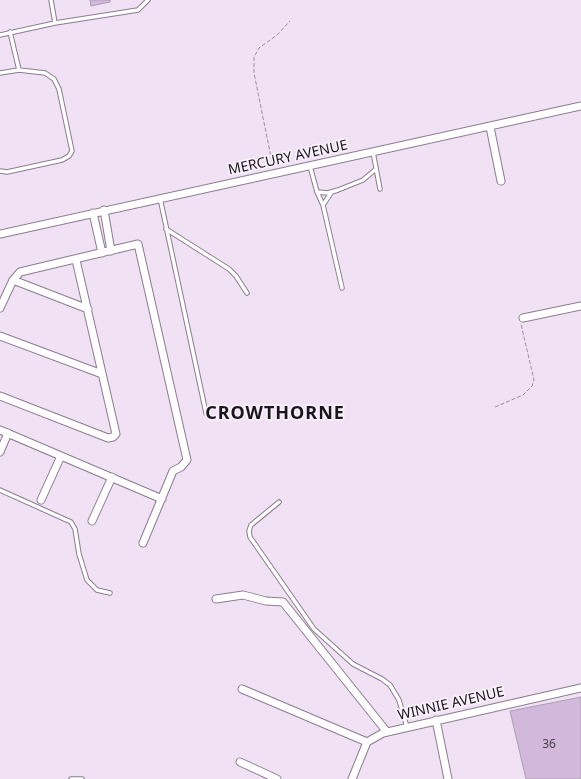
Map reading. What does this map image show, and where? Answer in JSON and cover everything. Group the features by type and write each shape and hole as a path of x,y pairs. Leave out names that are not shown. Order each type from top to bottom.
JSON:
{"street":[{"name":"MERCURY AVENUE","path":"0,234 581,106"},
{"path":"490,127 501,181"},
{"path":"104,210 111,250"},
{"path":"92,213 102,253"},
{"path":"0,308 13,280 20,272 24,270 76,260 138,244 187,460 181,467 173,471 143,543"},
{"path":"0,396 108,438 113,437 116,434 76,260"},
{"path":"13,280 88,309"},
{"path":"523,318 581,306"},
{"path":"0,336 102,374"},
{"path":"0,430 162,499"},
{"path":"0,452 8,433"},
{"path":"41,500 61,456"},
{"path":"92,521 112,478"},
{"path":"216,599 243,596 266,601 283,602 387,732"},
{"name":"WINNIE AVENUE","path":"367,742 387,732 581,688"},
{"path":"242,689 367,742 352,779"},
{"path":"436,720 448,779"},
{"path":"240,762 277,779"}],"lane":[{"path":"51,0 55,23"},
{"path":"0,34 55,23 138,10 148,0"},
{"path":"10,32 18,70"},
{"path":"0,73 18,70 47,74 57,83 72,151 69,156 62,160 7,172 0,171"},
{"path":"373,152 380,189"},
{"path":"310,166 317,192 323,205 342,288"},
{"path":"317,192 332,192 363,180 376,169"},
{"path":"323,205 332,192"},
{"path":"160,198 206,413"},
{"path":"94,221 106,218"},
{"path":"166,229 229,269 236,276 247,293"},
{"path":"0,490 72,522 75,529 79,554 87,580 97,590 110,593"},
{"path":"279,502 251,525 249,530 250,536 314,629 353,664 382,679 390,685 399,700 407,727"},
{"path":"71,779 82,779"}],"path":[{"path":"274,174 254,73 254,58 259,48 277,35 290,21"},
{"path":"496,407 523,395 532,386 534,380 520,325 523,318"}],"building":[{"path":"90,0 110,0 110,2 91,6"},
{"path":"581,697 581,779 526,779 510,711"}],"district":[{"name":"CROWTHORNE","path":"275,414"}]}
